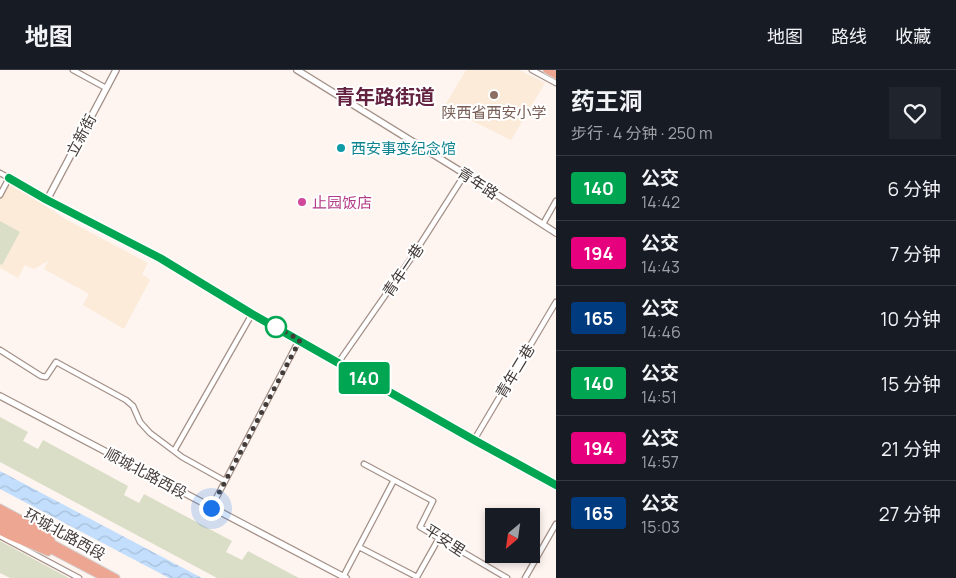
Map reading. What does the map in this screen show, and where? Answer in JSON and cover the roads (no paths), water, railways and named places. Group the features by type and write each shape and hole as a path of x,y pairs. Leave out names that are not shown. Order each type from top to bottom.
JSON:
{"main road":[{"path":"547,70 556,75"},
{"path":"0,508 43,531 55,544"},
{"name":"环城北路西段","path":"0,515 116,578"},
{"name":"环城北路西段","path":"0,523 105,578"},
{"path":"0,531 90,570"}],"street":[{"path":"73,70 106,88"},
{"name":"立新街","path":"47,200 116,70"},
{"name":"青年路","path":"298,70 556,233"},
{"path":"532,70 556,83"},
{"path":"0,173 47,200 160,258 252,314 556,485"},
{"name":"青年一巷","path":"338,363 412,257 465,174"},
{"path":"0,195 9,178"},
{"path":"543,224 556,201"},
{"name":"青年二巷","path":"474,440 556,302"},
{"path":"174,450 252,314"},
{"path":"211,508 300,340"},
{"path":"0,350 41,376 46,377 56,362 126,400 133,406 140,422 150,433 189,462 225,481"},
{"name":"顺城北路西段","path":"0,396 344,577"},
{"name":"平安里","path":"364,464 434,501 420,527 507,578"},
{"path":"344,577 394,480"},
{"path":"525,578 556,524"},
{"path":"0,536 79,578"},
{"path":"359,547 417,577 439,538"},
{"path":"64,578 68,572"}],"water":[{"path":"0,471 202,578 169,578 0,489"}],"place":[{"name":"陕西省西安小学","path":"494,95"},
{"name":"西安事变纪念馆","path":"341,148"},
{"name":"止园饭店","path":"302,202"}],"district":[{"name":"青年路街道","path":"385,96"}]}
